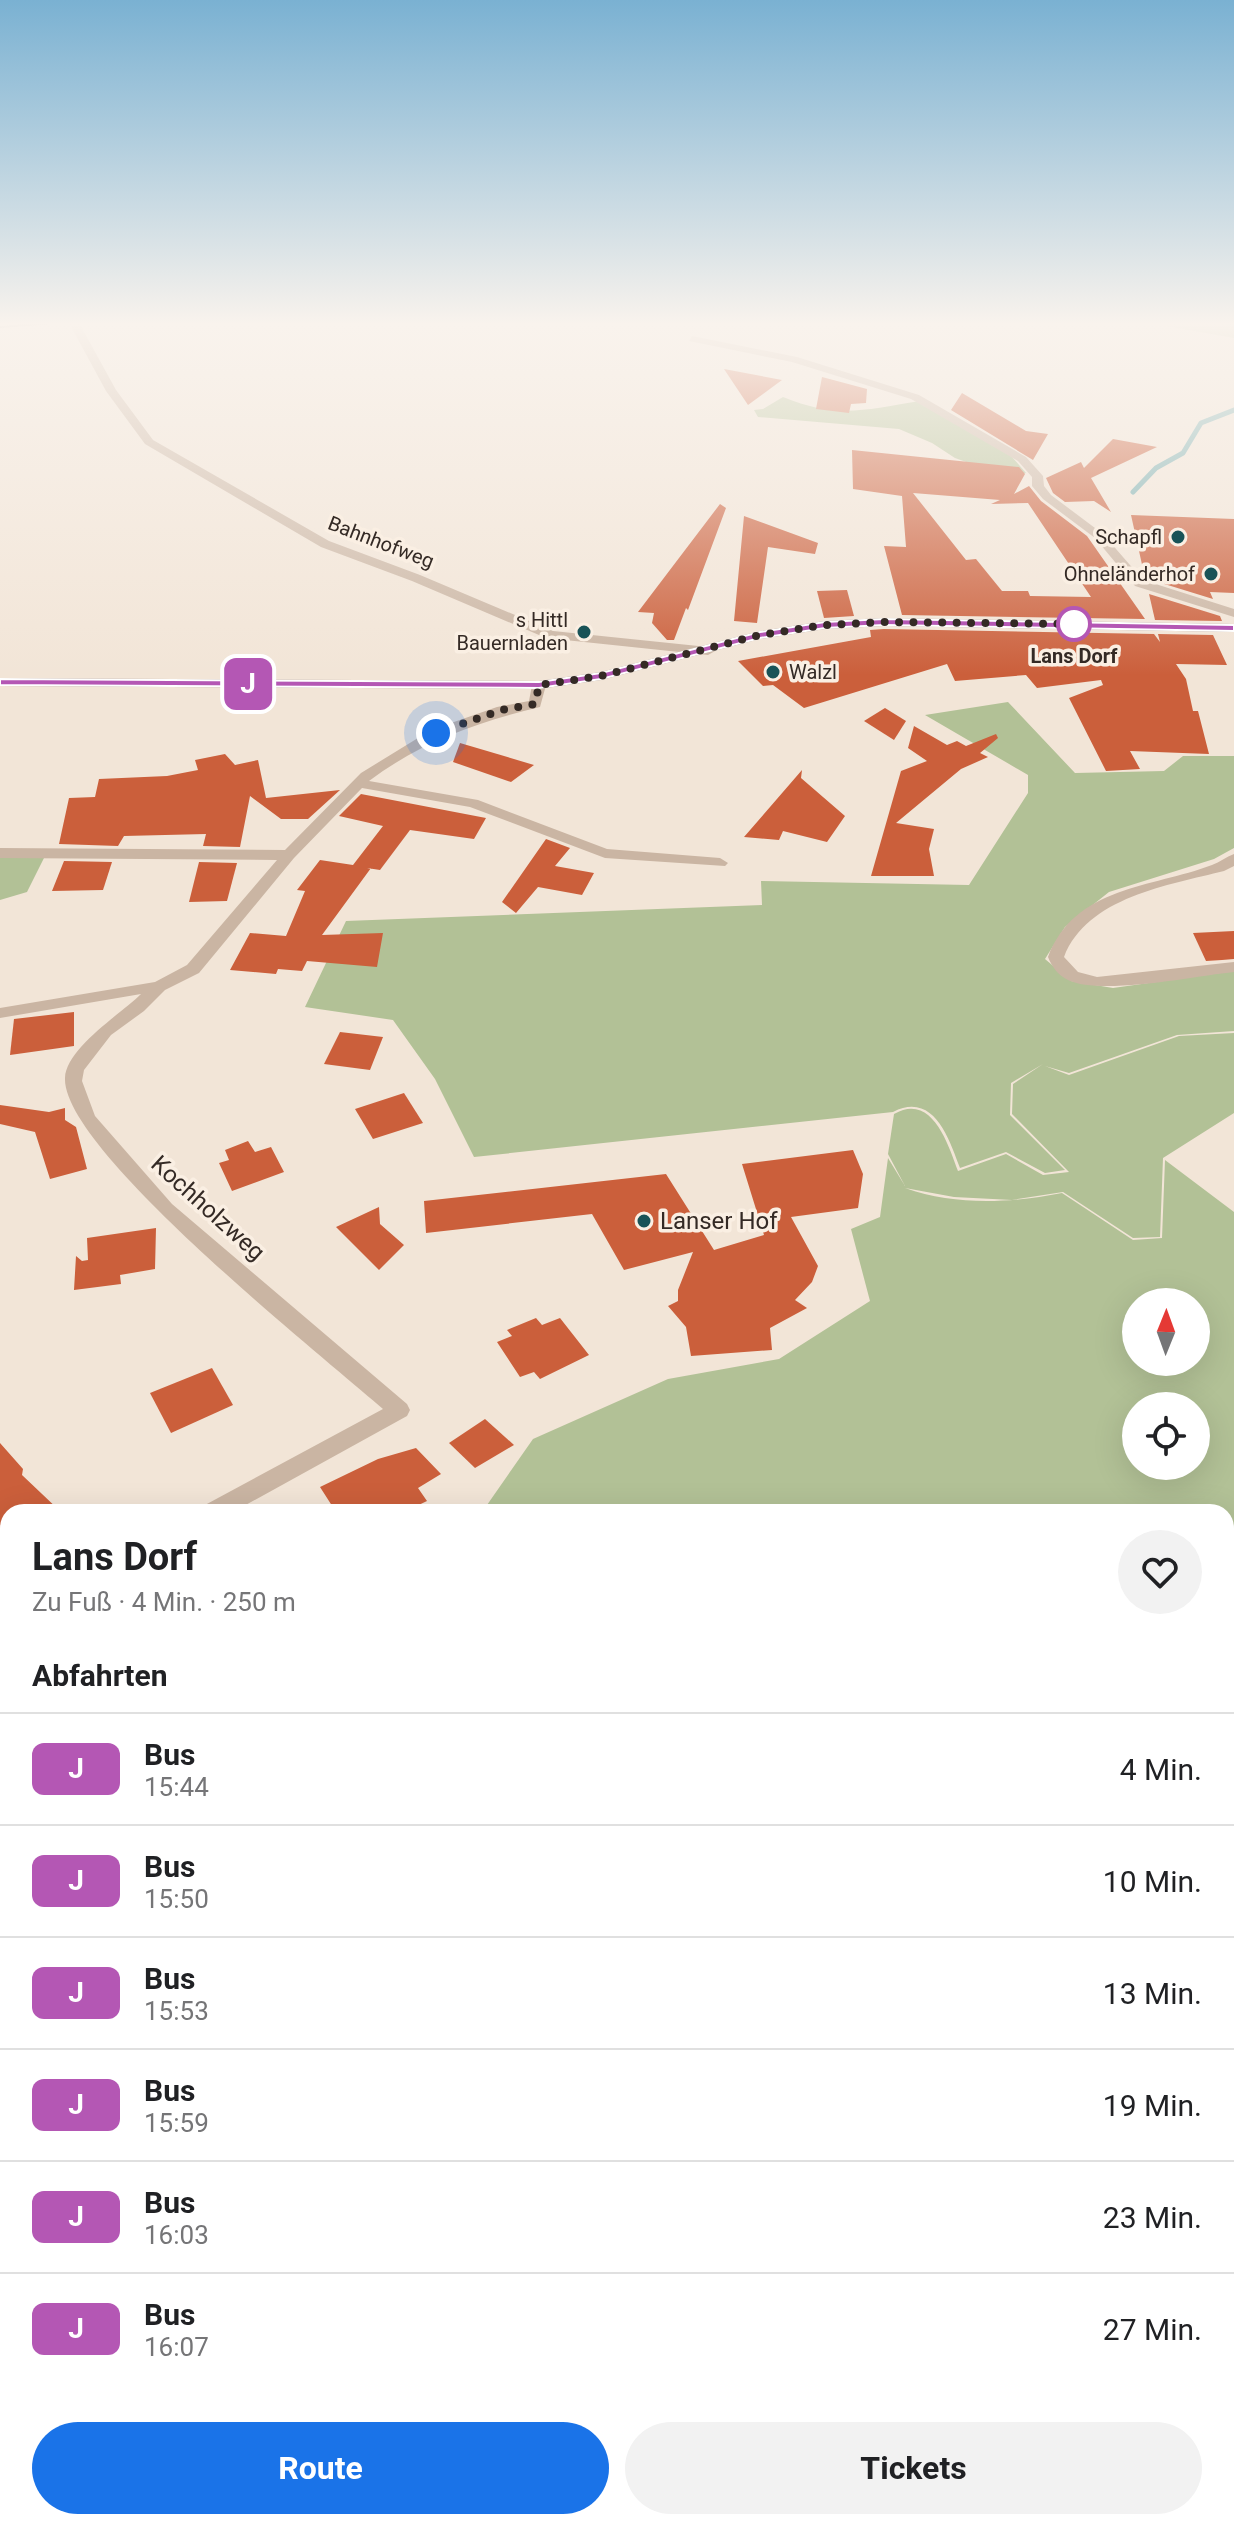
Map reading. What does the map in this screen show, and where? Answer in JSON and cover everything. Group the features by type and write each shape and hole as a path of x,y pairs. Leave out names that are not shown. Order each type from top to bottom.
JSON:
{"main road":[{"path":"0,682 539,685 601,676 790,629 884,622 1234,628"}],"street":[{"name":"Bahnhofweg","path":"147,439 325,544 439,587 551,635 708,651"},
{"path":"988,439 1022,459 1037,476 1038,486 1047,497 1099,536 1139,583 1234,613"},
{"name":"Kochholzweg","path":"228,1504 399,1410 165,1209 87,1118 73,1081 75,1069 105,1031 138,1007 159,986 193,969 289,855 357,783 436,733 502,710 535,704 539,685"},
{"path":"357,783 473,803 605,853 720,863"},
{"path":"0,853 289,855"},
{"path":"1234,859 1219,868 1120,896 1097,906 1061,941 1056,957 1066,972 1097,982 1234,967"},
{"path":"0,1013 159,986"}],"green space":[{"path":"923,439 982,439 1012,457 1026,473 1008,477 955,458"},
{"path":"1008,702 1075,773 1164,771 1183,756 1234,756 1234,848 1214,859 1109,892 1065,927 1045,959 1071,981 1113,988 1234,971 1234,1031 1177,1035 1069,1073 1045,1066 1069,1075 1179,1036 1234,1033 1234,1113 1163,1158 1160,1237 1133,1238 1063,1192 1014,1200 1062,1193 1133,1240 1162,1238 1165,1160 1234,1212 1234,1504 488,1504 533,1439 668,1379 779,1359 870,1301 851,1229 880,1217 888,1158 905,1186 888,1154 894,1114 907,1109 928,1115 943,1135 958,1171 1006,1154 1043,1175 1069,1172 1012,1114 1013,1084 1043,1064 1011,1083 1010,1115 1065,1170 1045,1173 1006,1152 960,1168 938,1121 919,1108 907,1107 893,1112 474,1157 435,1079 393,1020 305,1007 346,921 762,905 761,881 969,885 1028,793 1028,775 925,715","holes":["905,1188 954,1197 1011,1200 963,1200 924,1194"]},
{"path":"0,858 44,858 27,892 0,900"}],"building":[{"path":"999,439 1045,439 1033,460"},
{"path":"1113,439 1157,447 1091,478 1111,512 1094,501 1065,502 1053,493 1046,478 1081,462 1084,468"},
{"path":"852,450 1019,467 1025,474 1014,494 1029,486 1041,501 1087,536 1145,619 902,615 884,546 906,547 902,496 853,489","holes":["913,493 1000,500 991,504 1028,503 1091,597 1030,596 1028,591 1002,591 976,559 966,560"]},
{"path":"720,504 726,508 688,610 686,608 674,640 667,640 652,623 654,613 638,612"},
{"path":"1131,515 1234,519 1234,593 1210,592 1213,599 1145,578"},
{"path":"744,516 818,543 815,554 768,547 757,623 734,621"},
{"path":"847,590 854,616 824,618 817,591"},
{"path":"1149,594 1220,616 1222,621 1155,620"},
{"path":"870,630 1154,634 1160,642 1158,634 1213,635 1227,665 1176,664 1186,679 1193,711 1198,711 1209,754 1130,751 1140,769 1106,771 1069,698 1103,685 1101,680 1037,688 1026,675 955,681 947,664 804,708 773,685 763,686 738,661 871,637"},
{"path":"885,708 906,721 894,740 864,721"},
{"path":"914,726 947,745 957,741 966,746 996,734 998,738 980,753 988,757 961,769 896,823 934,829 929,849 934,876 871,876 901,771 927,761 908,748"},
{"path":"460,743 534,765 511,782 453,762"},
{"path":"225,754 235,765 258,760 266,798 340,790 308,819 281,819 250,796 240,847 203,846 206,834 124,836 118,846 59,844 69,798 95,797 99,779 167,776 198,770 195,760"},
{"path":"802,770 801,778 845,816 827,842 783,831 779,840 744,837"},
{"path":"361,794 486,818 474,839 410,830 380,870 371,869 322,935 383,933 377,967 307,961 302,971 278,969 276,974 230,970 250,933 286,936 305,891 297,890 320,860 353,865 383,826 339,816"},
{"path":"546,839 570,848 555,866 594,873 582,895 538,887 516,913 502,902"},
{"path":"64,861 112,862 103,890 52,891"},
{"path":"199,862 237,863 227,901 189,902"},
{"path":"1234,931 1234,959 1206,961 1193,933"},
{"path":"74,1012 74,1046 10,1055 14,1019"},
{"path":"340,1032 383,1037 370,1070 324,1064"},
{"path":"404,1093 423,1123 373,1139 355,1109"},
{"path":"0,1105 49,1112 65,1108 65,1120 76,1127 87,1169 50,1179 35,1132 0,1124"},
{"path":"248,1141 255,1152 271,1147 284,1172 232,1191 219,1163 229,1160 225,1150"},
{"path":"853,1150 863,1174 858,1208 791,1217 818,1266 812,1282 795,1300 807,1308 770,1328 772,1350 691,1356 686,1327 668,1306 678,1301 678,1290 693,1252 624,1270 592,1214 426,1233 424,1201 666,1174 714,1250 764,1235 742,1164"},
{"path":"379,1207 380,1224 404,1245 379,1270 336,1227"},
{"path":"156,1228 155,1269 120,1275 121,1284 74,1290 76,1256 82,1261 88,1260 87,1238"},
{"path":"536,1318 542,1325 560,1318 589,1355 540,1379 534,1372 520,1377 497,1342 512,1336 507,1330"},
{"path":"212,1368 233,1405 171,1433 150,1393"},
{"path":"485,1419 514,1445 475,1468 449,1443"},
{"path":"0,1443 23,1469 22,1475 53,1504 0,1504"},
{"path":"416,1448 441,1474 418,1488 427,1501 421,1504 331,1504 320,1487 378,1459"}],"waterway":[{"path":"1133,492 1156,468 1183,453 1191,439"}],"bus line":[{"name":"J","path":"0,682 539,685 601,676 708,651 760,635 825,625 884,622 1234,628"}],"place":[{"name":"Schapfl","path":"1178,537"},
{"name":"Ohneländerhof","path":"1211,574"},
{"name":"Lans Dorf","path":"1074,624"},
{"name":"s Hittl Bauernladen","path":"584,632"},
{"name":"Walzl","path":"773,672"},
{"name":"Lanser Hof","path":"644,1221"}],"route":[{"path":"436,733 502,710 535,704 539,685 601,676 790,629 884,622 1074,624"}]}
